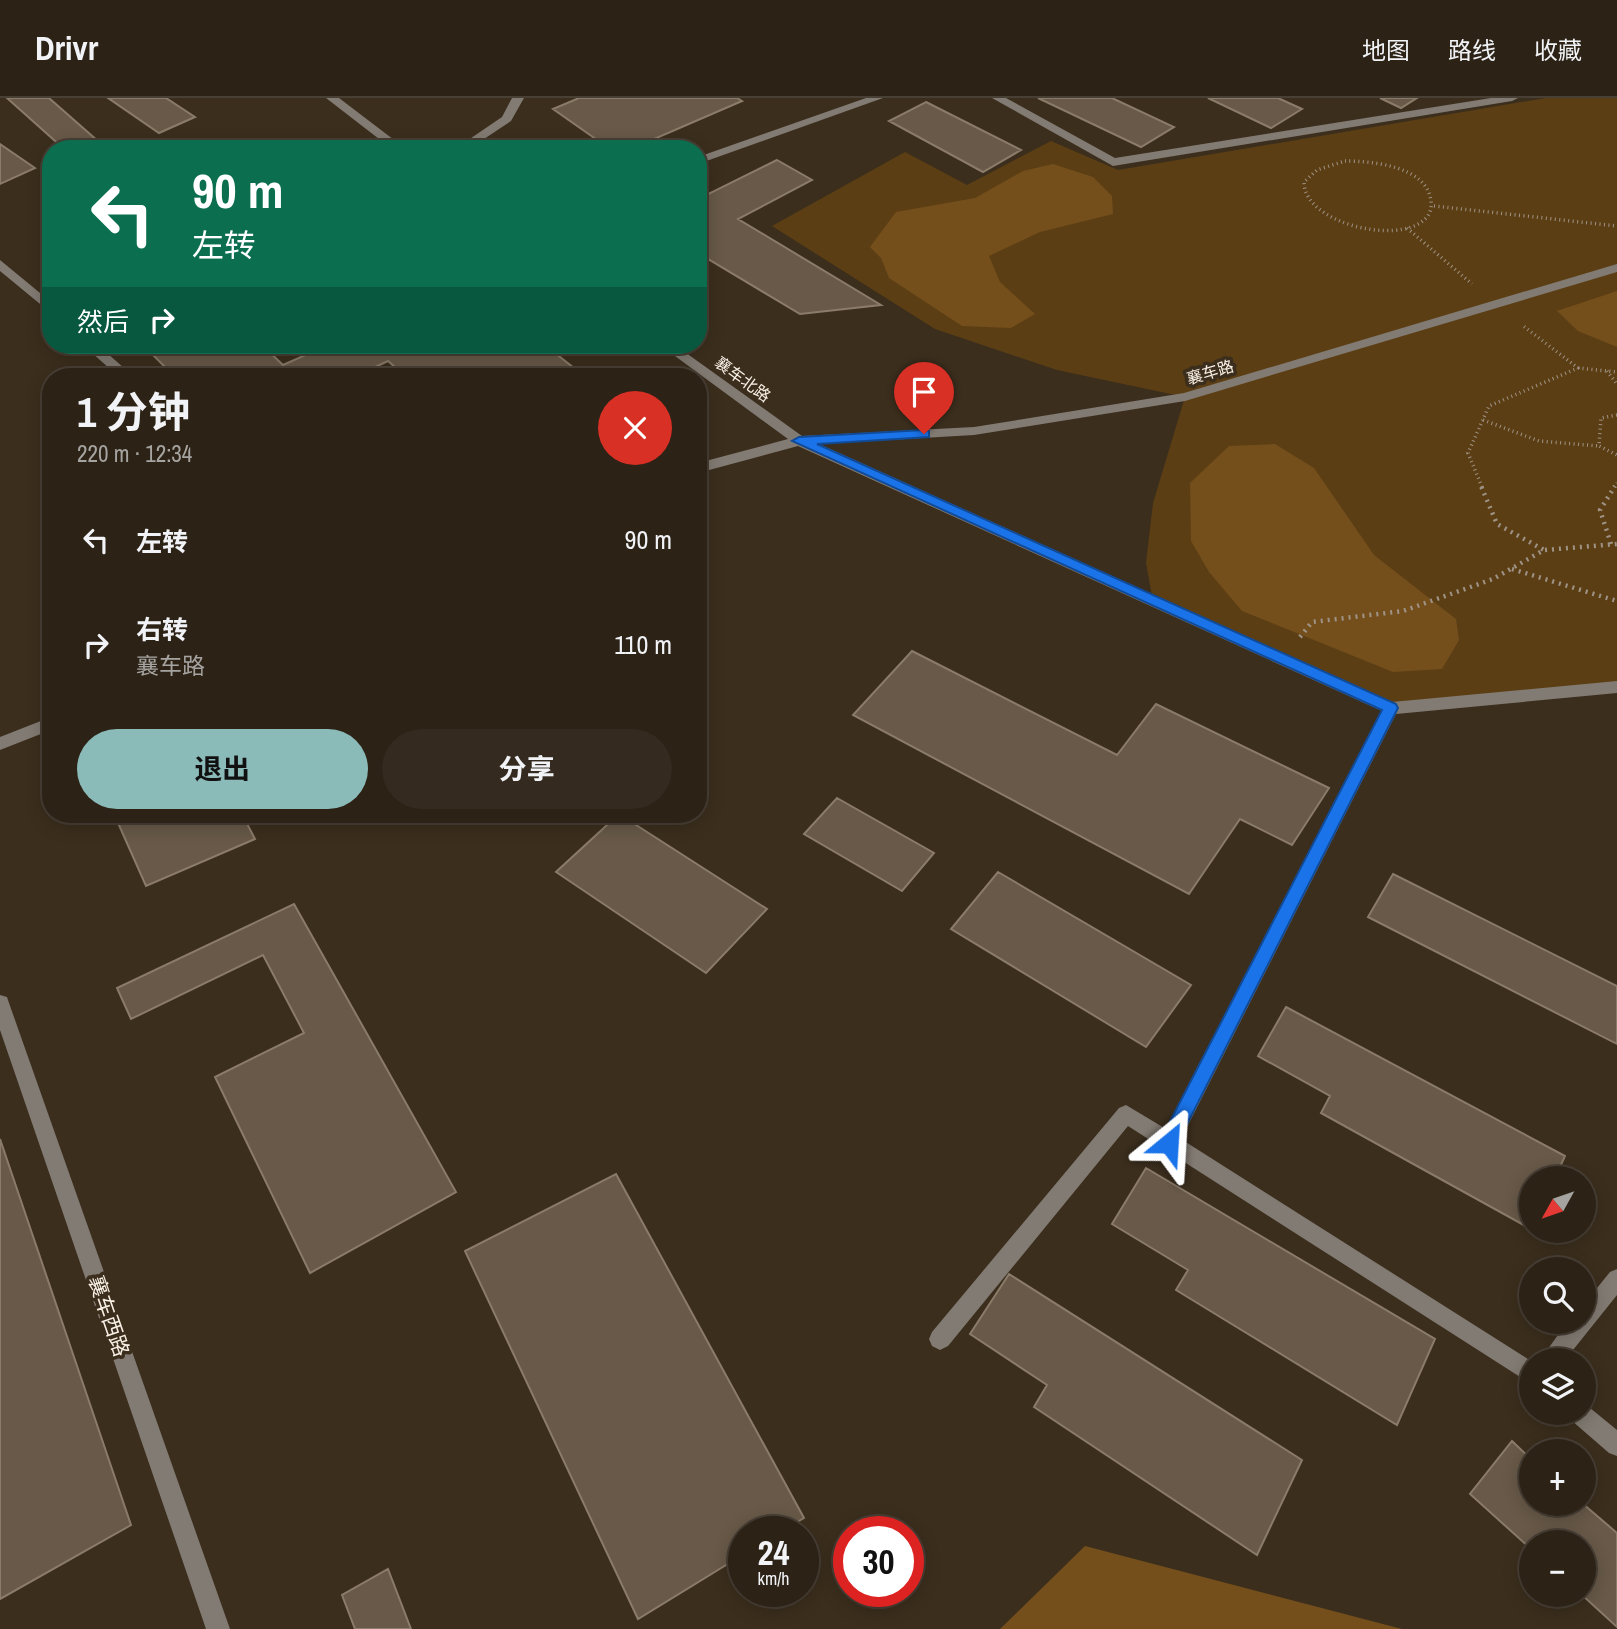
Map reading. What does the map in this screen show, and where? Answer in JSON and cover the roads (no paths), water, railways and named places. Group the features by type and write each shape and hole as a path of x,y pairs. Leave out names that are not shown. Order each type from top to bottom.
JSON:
{"street":[{"path":"332,98 388,140"},
{"path":"475,140 507,119 518,98"},
{"path":"707,158 877,98"},
{"path":"998,98 1113,162 1512,98"},
{"path":"0,264 42,302"},
{"name":"襄车路","path":"707,466 799,441 974,431 1185,397 1617,268"},
{"path":"100,354 117,368"},
{"name":"襄车北路","path":"679,354 699,368"},
{"name":"襄车北路","path":"707,374 799,441 1391,708"},
{"path":"1169,1143 1391,708 1617,687"},
{"path":"0,744 42,727"},
{"name":"襄车西路","path":"0,1003 218,1629"},
{"path":"940,1339 1126,1114 1519,1365"},
{"path":"1596,1304 1617,1279"},
{"path":"1561,1348 1572,1334"},
{"path":"1593,1425 1617,1445"}]}
